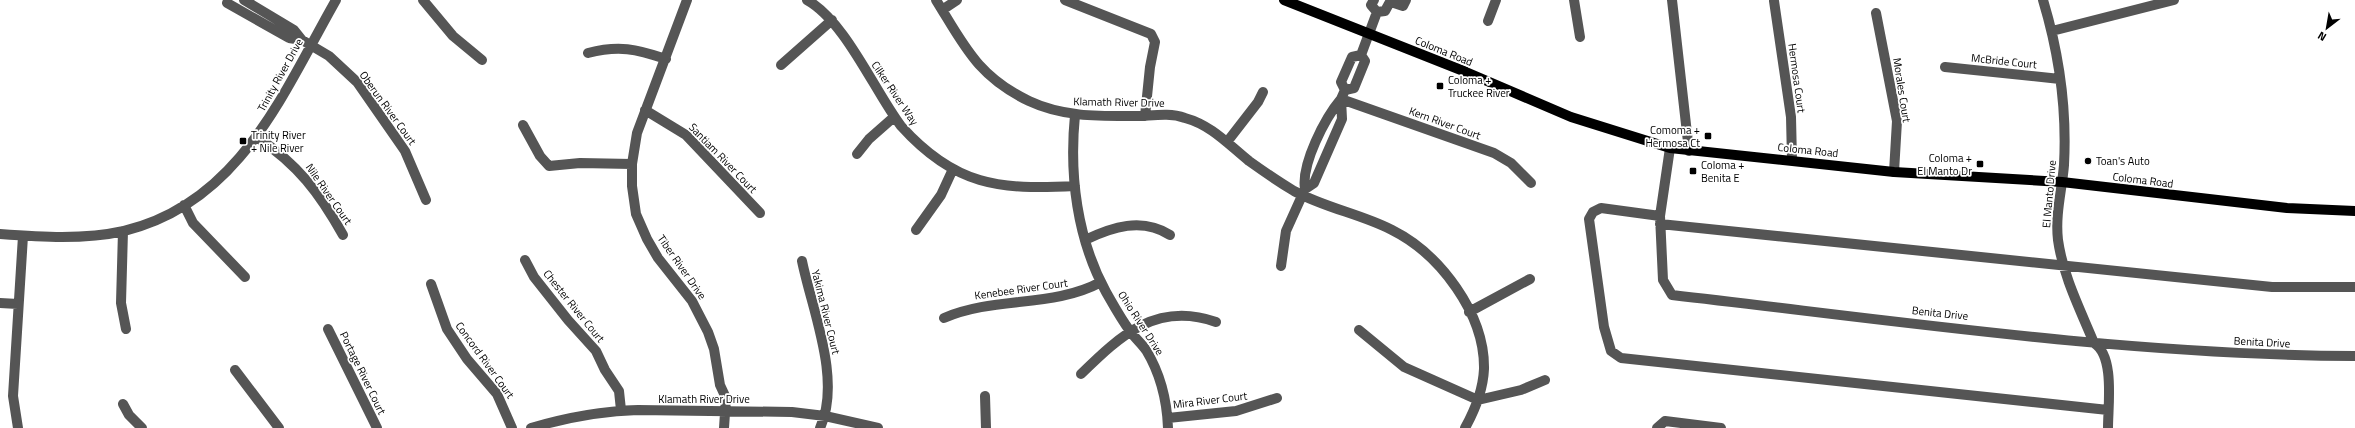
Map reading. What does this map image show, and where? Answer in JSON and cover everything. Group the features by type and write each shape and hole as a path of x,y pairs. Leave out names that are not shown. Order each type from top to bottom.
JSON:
{"main road":[{"name":"Coloma Road","path":"1284,0 1571,117 1670,148 1894,172 2062,182 2279,207 2355,211"}],"street":[{"path":"244,0 294,30 306,42"},
{"name":"Trinity River Drive","path":"0,234 24,236 70,236 123,231 163,216 184,205 225,174 257,137 306,42 336,0"},
{"path":"423,0 453,36 482,60"},
{"name":"Tiber River Drive","path":"687,0 637,133 632,164 633,199 641,227 658,258 692,301 701,316 714,349 720,385 726,398 724,428"},
{"name":"Cilker River Way","path":"807,0 832,20 894,117 926,151 953,169 980,180 1014,188 1075,186"},
{"name":"Klamath River Drive","path":"936,0 963,48 976,62 1003,86 1042,106 1075,115 1145,116 1167,114 1187,118 1212,130 1264,171 1304,192 1390,229 1418,247 1442,270 1469,312 1480,338 1483,352 1484,370 1478,400 1465,428"},
{"path":"942,10 957,0"},
{"path":"1065,0 1151,34 1155,42 1150,67 1145,116"},
{"path":"1374,0 1371,6 1377,12"},
{"path":"1377,12 1385,11 1391,1 1403,6 1406,0"},
{"path":"1488,21 1496,0"},
{"path":"1574,0 1580,38"},
{"path":"1672,0 1689,151"},
{"name":"El Manto Drive","path":"2043,0 2052,31 2060,80 2064,134 2062,182 2057,221 2062,264 2094,343 2100,347 2106,360 2108,374 2108,428"},
{"path":"2052,31 2174,0"},
{"name":"Hermosa Court","path":"1774,1 1791,117 1792,160"},
{"path":"227,3 289,38 306,42"},
{"path":"1281,266 1286,231 1304,192 1314,183 1342,119 1343,95 1354,88 1365,60 1361,55 1377,12"},
{"name":"Morales Court","path":"1876,13 1897,121 1894,172"},
{"path":"781,65 832,20"},
{"name":"Oberun River Court","path":"306,42 329,56 357,82 405,151 426,200"},
{"path":"588,53 610,48 629,48 666,59"},
{"name":"McBride Court","path":"1945,67 2060,80"},
{"path":"1227,142 1263,92"},
{"name":"Kern River Court","path":"1343,95 1494,153 1511,163 1531,183"},
{"name":"Santiam River Court","path":"645,110 686,135 760,213"},
{"name":"Ohio River Drive","path":"1075,115 1075,186 1085,240 1101,282 1130,332 1145,349 1158,375 1168,418 1168,428"},
{"path":"857,154 869,140 894,117"},
{"path":"523,125 540,156 549,166 580,163 632,164"},
{"name":"Nile River Court","path":"257,137 288,160 305,177 343,235"},
{"name":"Benita Drive","path":"1670,148 1660,220 1663,280 1672,295 2094,343 2258,355 2355,356"},
{"path":"916,230 941,195 953,169"},
{"path":"184,205 193,223 246,276"},
{"path":"2108,410 1621,358 1610,351 1604,327 1589,219 1593,212 1601,208 1660,220 2272,287 2355,287"},
{"path":"1085,240 1111,229 1138,225 1152,226 1170,235"},
{"path":"123,231 121,303 126,329"},
{"path":"18,428 13,396 18,304 24,236"},
{"name":"Chester River Court","path":"525,260 534,277 563,314 596,351 605,370 619,391 621,410"},
{"name":"Yakima River Court","path":"802,261 826,358 825,416"},
{"path":"1469,312 1530,279"},
{"name":"Kenebee River Court","path":"944,318 979,306 1075,294 1101,282"},
{"name":"Concord River Court","path":"431,284 448,329 467,359 497,394 512,428"},
{"path":"0,304 18,304"},
{"path":"1081,374 1130,332 1153,319 1175,315 1195,315 1216,322"},
{"name":"Portage River Court","path":"328,329 377,428"},
{"path":"1359,330 1404,368 1478,400 1521,390 1545,380"},
{"path":"235,370 279,428"},
{"path":"985,396 986,428"},
{"name":"Mira River Court","path":"1168,418 1236,411 1277,398"},
{"path":"123,404 129,415 142,428"},
{"name":"Klamath River Drive","path":"531,428 565,424 621,410 792,412 825,416 878,428"},
{"path":"820,428 825,416"},
{"path":"1657,428 1665,420 1721,428"}],"place":[{"name":"Coloma + Truckee River","path":"1440,86"},
{"name":"Comoma + Hermosa Ct","path":"1708,136"},
{"name":"Trinity River + Nile River","path":"243,141"},
{"name":"Toan's Auto","path":"2088,161"},
{"name":"Coloma + El Manto Dr","path":"1980,164"},
{"name":"Coloma + Benita E","path":"1693,171"}]}
